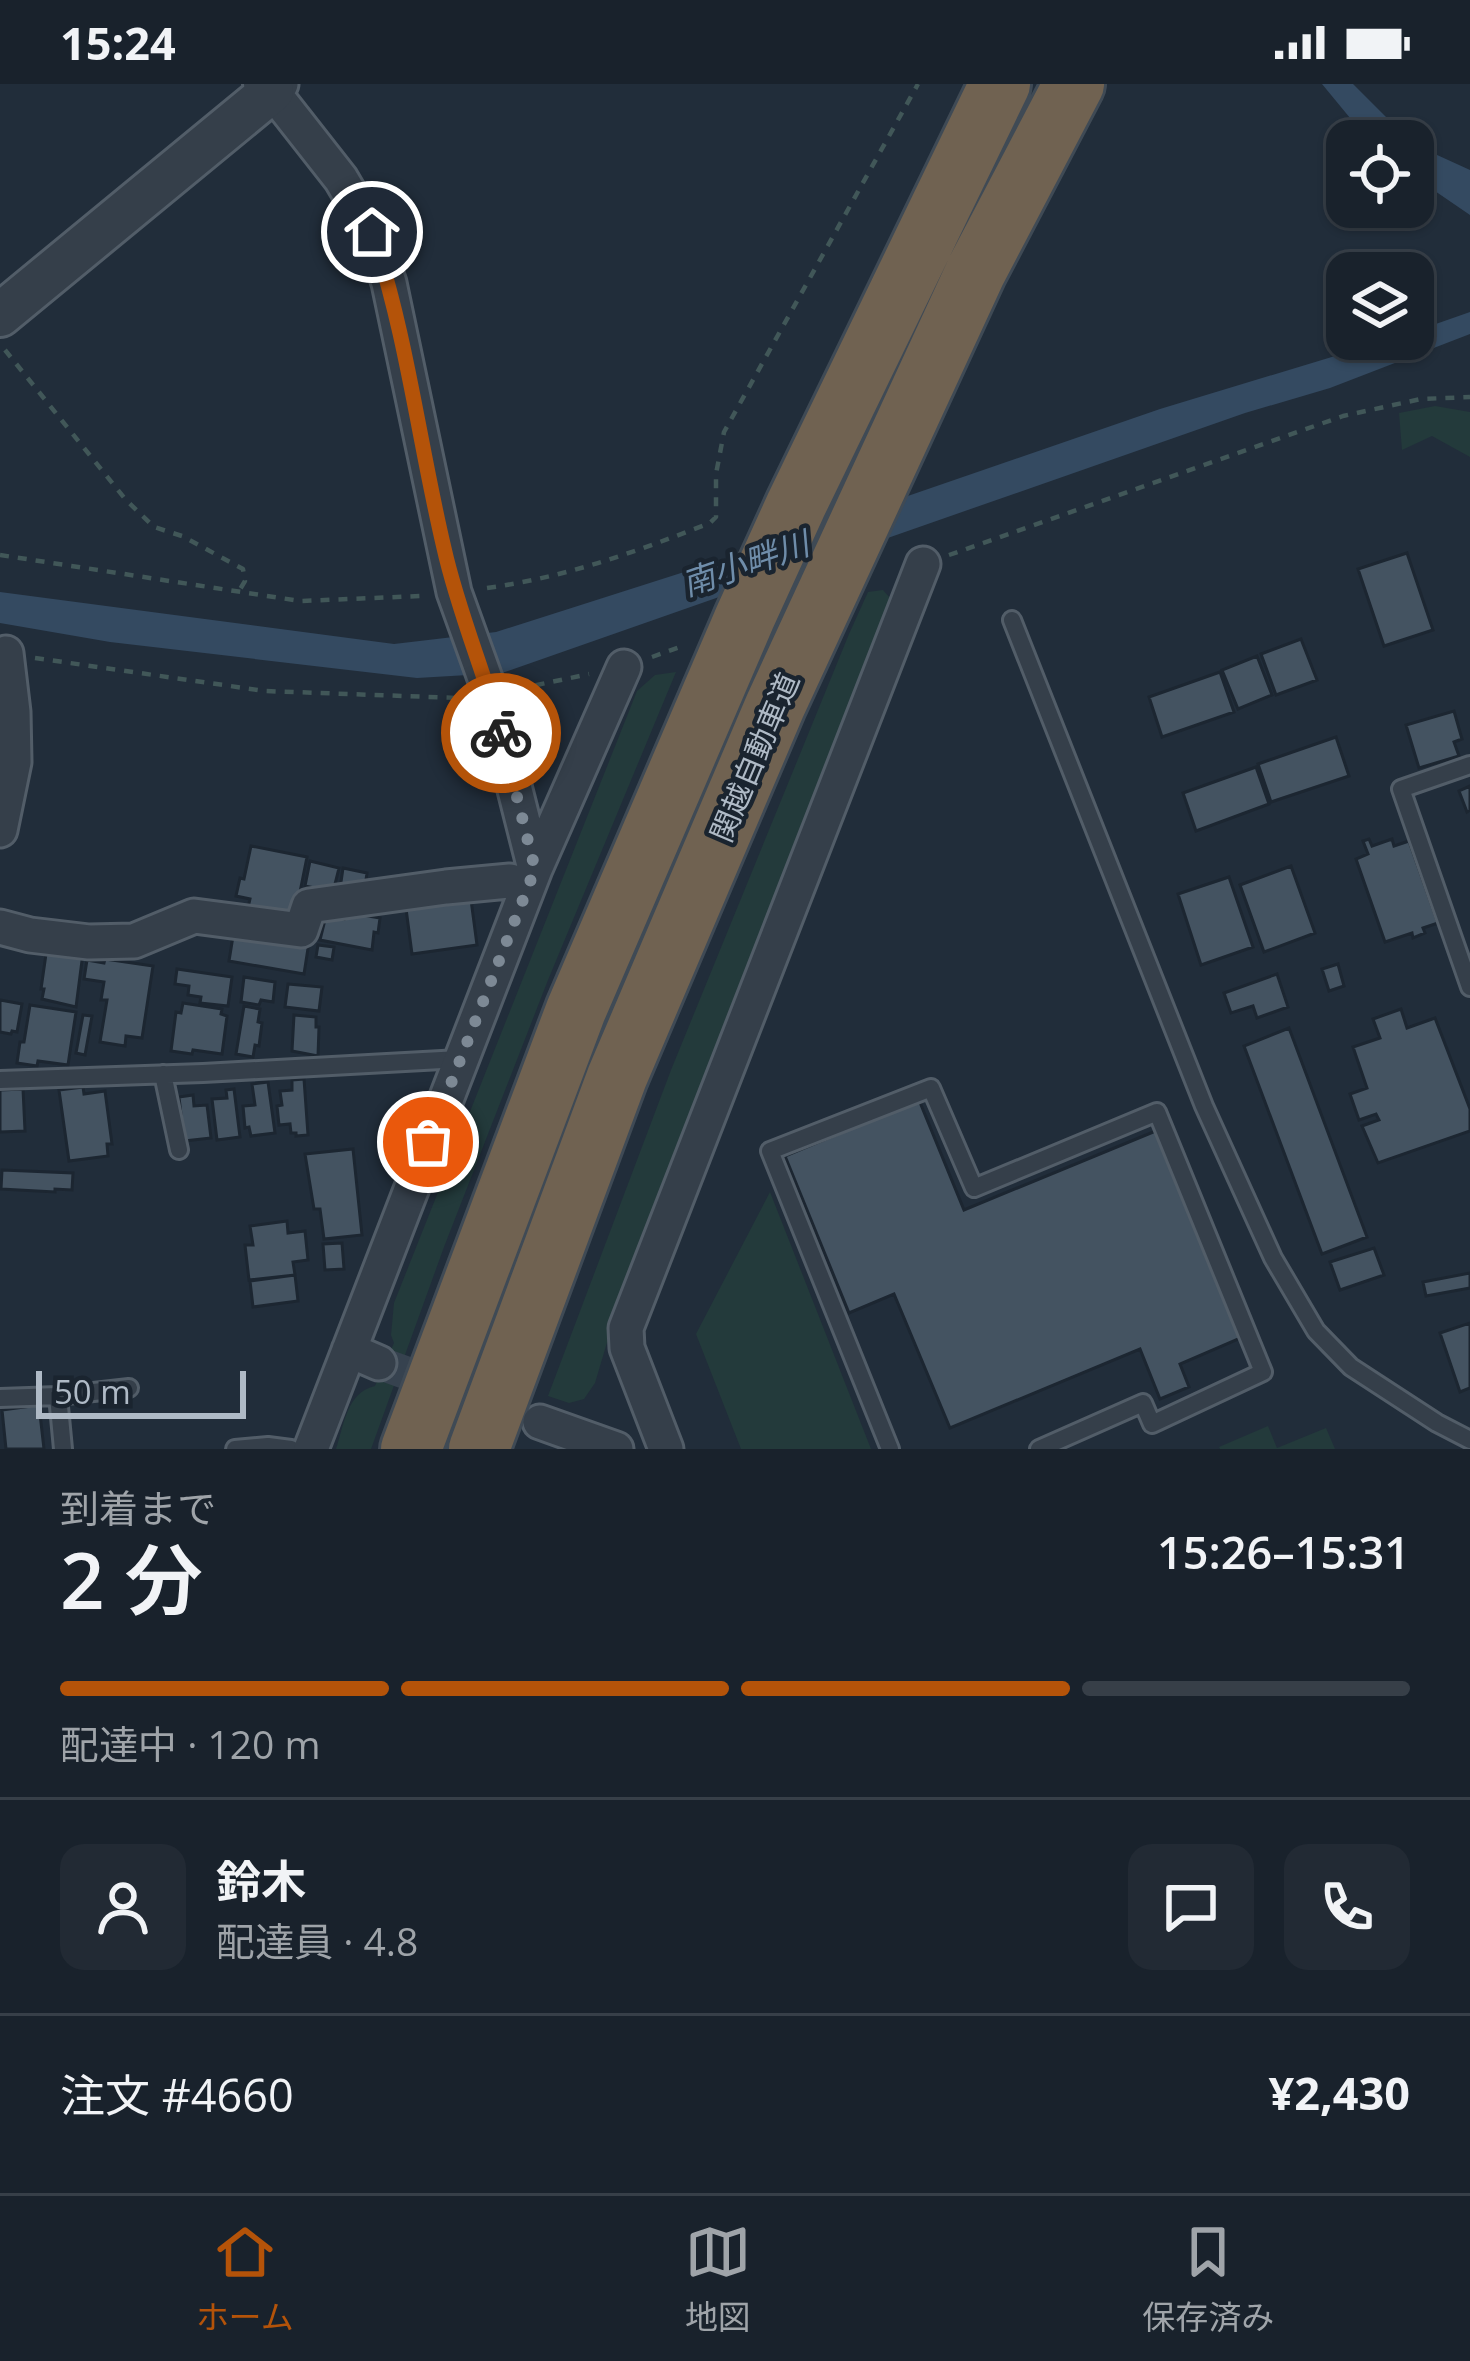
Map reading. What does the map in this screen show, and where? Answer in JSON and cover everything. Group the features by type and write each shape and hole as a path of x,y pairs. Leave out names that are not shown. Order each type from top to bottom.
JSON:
{"highway":[{"name":"関越自動車道","path":"412,1449 576,1010 745,617 1000,84"},
{"name":"関越自動車道","path":"479,1449 617,1077 775,706 976,272 1074,84"}],"street":[{"path":"0,315 273,86 341,179 372,232 389,283 456,597 489,692 531,878"},
{"path":"666,1449 627,1348 626,1328 923,565"},
{"path":"0,830 14,762 6,653"},
{"path":"311,1449 364,1356 460,1059 531,878 624,667"},
{"path":"0,927 89,942 134,941 194,916 302,930 309,906 531,878"},
{"path":"540,1422 616,1449"}],"lane":[{"path":"1012,620 1204,1106 1273,1258 1316,1331 1351,1367 1470,1440"},
{"path":"1470,765 1401,789 1470,986"},
{"path":"0,1080 460,1059"},
{"path":"164,1074 179,1150"},
{"path":"890,1449 770,1151 932,1088 974,1188 1157,1112 1263,1372 1151,1424 1143,1403 1039,1449"},
{"path":"0,1398 129,1388"},
{"path":"58,1396 63,1449"},
{"path":"235,1449 291,1449"}],"path":[{"path":"0,554 300,601 456,597 609,561 710,523 716,517 716,474 724,433 918,84"},
{"path":"0,344 114,486 154,527 182,536 243,569 245,581 239,591"},
{"path":"923,565 1343,416 1421,399 1470,398"},
{"path":"6,653 265,691 470,698 624,667"}],"green space":[{"path":"1435,406 1470,412 1470,457 1432,436 1402,450 1399,413"},
{"path":"883,590 895,613 737,990 619,1302 595,1383 584,1399 569,1403 548,1396 671,1070 849,634 868,592"},
{"path":"676,672 548,980 371,1449 336,1449 352,1402 375,1386 394,1343 394,1303 637,691 655,675"},
{"path":"770,1192 871,1449 741,1449 696,1334"},
{"path":"1268,1426 1277,1448 1326,1428 1335,1449 1220,1449 1219,1447"}],"water":[{"path":"1322,84 1353,84 1389,120 1352,120"},
{"path":"1434,154 1470,170 1470,215 1434,190"},
{"path":"1470,312 1470,334 1434,348 1434,325"},
{"name":"南小畔川","path":"1326,359 1403,360 502,673 417,678 110,642 0,623 0,592 394,644 496,632 728,558 1160,409"}],"building":[{"path":"1407,553 1433,630 1384,646 1358,569"},
{"path":"1301,639 1317,680 1276,695 1261,654"},
{"path":"1257,656 1272,695 1238,709 1222,670"},
{"path":"1220,672 1234,712 1162,737 1149,697"},
{"path":"1454,711 1462,739 1454,742 1459,756 1419,768 1406,725"},
{"path":"1336,737 1349,776 1271,802 1258,764"},
{"path":"1256,767 1269,804 1196,831 1183,793"},
{"path":"1470,786 1470,810 1467,812 1459,791"},
{"path":"1369,839 1372,846 1392,839 1394,846 1409,841 1438,923 1423,928 1425,933 1385,942 1356,859 1368,854 1363,841"},
{"path":"251,846 307,857 294,922 247,912 250,899 236,896"},
{"path":"310,861 339,868 333,892 305,886"},
{"path":"1291,866 1315,933 1264,952 1240,885"},
{"path":"343,868 367,873 364,893 340,889"},
{"path":"1229,877 1253,947 1201,965 1178,894"},
{"path":"470,892 477,945 412,954 405,901"},
{"path":"345,912 380,918 372,950 320,940 326,916 344,919"},
{"path":"234,930 309,942 304,974 229,961"},
{"path":"318,945 334,947 332,960 316,957"},
{"path":"47,947 83,953 76,1007 42,999"},
{"path":"105,959 153,966 142,1038 126,1036 125,1046 100,1042 107,1000 101,1000 104,982 84,979 87,960 104,963"},
{"path":"1338,964 1344,986 1329,991 1322,969"},
{"path":"177,969 232,977 228,1006 200,1003 201,997 188,995 189,986 175,984"},
{"path":"1277,974 1288,1007 1257,1018 1253,1006 1231,1013 1224,993"},
{"path":"244,977 275,982 273,1002 241,1002"},
{"path":"288,984 322,987 319,1011 285,1007"},
{"path":"0,1000 22,1004 17,1032 0,1032"},
{"path":"183,1003 222,1009 221,1014 227,1016 222,1054 171,1051 176,1012 181,1013"},
{"path":"30,1005 76,1012 68,1065 17,1063"},
{"path":"244,1006 260,1009 259,1046 255,1045 253,1057 236,1054"},
{"path":"1401,1009 1407,1028 1435,1018 1470,1109 1470,1131 1378,1163 1362,1126 1379,1120 1376,1114 1359,1120 1350,1094 1367,1088 1353,1047 1380,1038 1373,1019"},
{"path":"83,1015 92,1016 85,1055 76,1053"},
{"path":"294,1015 316,1017 318,1056 292,1051"},
{"path":"1289,1028 1367,1237 1322,1254 1244,1046"},
{"path":"304,1079 308,1135 296,1136 290,1124 279,1125 277,1106 282,1105 280,1091 292,1090 292,1080"},
{"path":"268,1082 275,1133 251,1136 249,1127 245,1128 243,1106 255,1105 252,1084"},
{"path":"83,1087 84,1094 105,1091 112,1144 107,1144 108,1156 69,1161 59,1090"},
{"path":"23,1089 25,1131 0,1132 0,1090"},
{"path":"234,1089 240,1137 217,1140 212,1099 227,1098 226,1090"},
{"path":"193,1095 194,1106 207,1105 211,1138 184,1141 179,1097"},
{"path":"919,1100 964,1210 1158,1130 1243,1337 1180,1364 1189,1387 1160,1399 1140,1349 950,1428 894,1294 849,1313 785,1156"},
{"path":"353,1149 362,1235 324,1239 305,1154"},
{"path":"2,1170 73,1173 72,1190 1,1189"},
{"path":"287,1221 288,1233 305,1231 308,1260 293,1262 295,1275 249,1280 245,1245 253,1245 250,1226"},
{"path":"342,1243 344,1269 325,1270 323,1244"},
{"path":"1374,1248 1384,1275 1340,1290 1330,1262"},
{"path":"1470,1273 1470,1288 1426,1296 1423,1282"},
{"path":"295,1275 298,1301 253,1307 250,1281"},
{"path":"1470,1323 1470,1388 1460,1392 1440,1333"},
{"path":"39,1405 44,1449 6,1449 2,1410"}],"tunnel":[{"path":"379,1363 451,1389"}],"way so far":[{"path":"428,1142 535,869 501,733"}],"route":[{"path":"372,232 389,283 454,592 501,733"}]}
